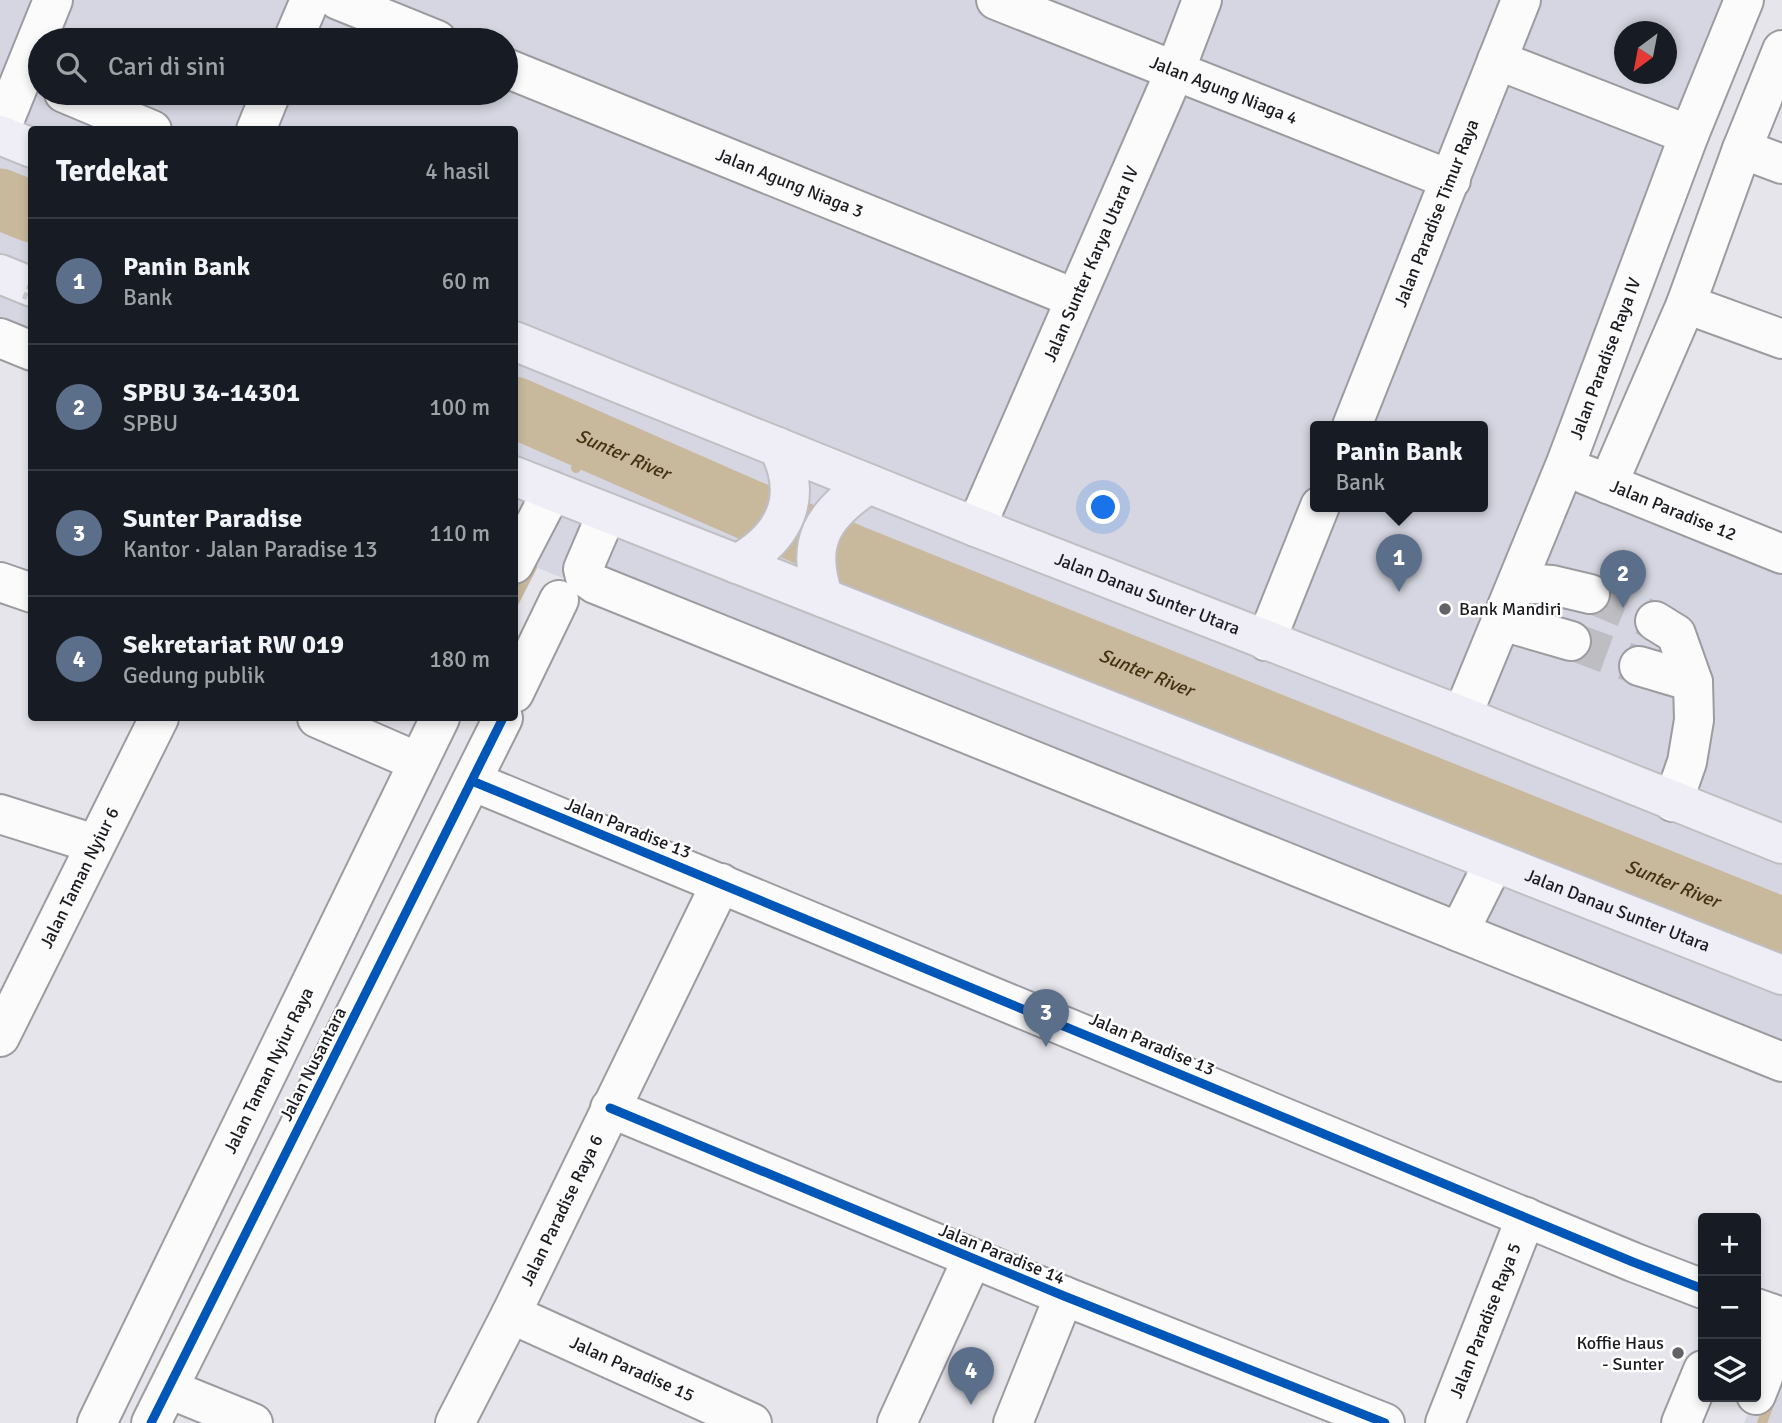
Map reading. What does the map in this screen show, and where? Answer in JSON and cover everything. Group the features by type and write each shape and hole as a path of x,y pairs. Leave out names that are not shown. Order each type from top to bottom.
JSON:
{"main road":[{"path":"0,133 28,146"},
{"name":"Jalan Danau Sunter Utara","path":"518,343 976,527 1782,844"},
{"path":"751,555 780,528 789,504 790,483 785,461 778,447"},
{"name":"Jalan Danau Sunter Utara","path":"518,478 607,513 751,555 820,582 1494,862 1782,975"},
{"path":"820,582 818,542 824,526 836,509 869,484"}],"street":[{"path":"29,28 40,0"},
{"path":"38,28 53,0"},
{"path":"298,28 310,0"},
{"path":"338,0 407,28"},
{"name":"Jalan Sunter Karya Utara IV","path":"976,527 1175,71 1202,0"},
{"name":"Jalan Paradise Timur Raya","path":"1354,421 1521,0"},
{"name":"Jalan Paradise Raya IV","path":"1462,716 1565,467 1689,135 1744,0"},
{"name":"Jalan Agung Niaga 4","path":"1010,3 1451,180"},
{"path":"13,76 12,50 23,43 28,30"},
{"path":"0,133 13,76 28,48"},
{"path":"1608,484 1686,304 1742,149 1782,50"},
{"path":"1497,60 1689,135"},
{"name":"Jalan Agung Niaga 3","path":"518,73 1074,298"},
{"path":"93,105 142,126"},
{"path":"258,126 266,105"},
{"path":"1742,149 1782,164"},
{"path":"1686,304 1782,339"},
{"path":"0,338 28,349"},
{"name":"Jalan Paradise 12","path":"1565,467 1782,554"},
{"path":"518,555 552,491"},
{"path":"1266,641 1318,512"},
{"path":"607,513 583,569 585,577 595,584 1782,1062"},
{"path":"0,582 28,592"},
{"path":"1518,583 1552,585 1590,594"},
{"path":"518,686 559,600"},
{"path":"1502,621 1571,641"},
{"path":"1655,621 1676,634 1693,682 1694,720 1687,762 1673,802"},
{"path":"1639,666 1693,682"},
{"name":"Jalan Taman Nyiur 6","path":"0,1037 157,721"},
{"path":"324,721 418,762"},
{"name":"Jalan Taman Nyiur Raya","path":"97,1423 438,721"},
{"name":"Jalan Nusantara","path":"151,1423 502,721"},
{"name":"Jalan Paradise 13","path":"472,781 1698,1287"},
{"path":"0,814 95,844"},
{"path":"1459,932 1494,862"},
{"name":"Jalan Paradise Raya 6","path":"455,1423 512,1314 721,883"},
{"name":"Jalan Paradise 14","path":"610,1108 1064,1297 1385,1423"},
{"name":"Jalan Paradise Raya 5","path":"1445,1423 1526,1217"},
{"path":"897,1423 972,1259"},
{"path":"1013,1423 1064,1297"},
{"path":"1761,1310 1782,1317"},
{"name":"Jalan Paradise 15","path":"512,1314 752,1423"},
{"path":"1761,1376 1770,1345"},
{"path":"1681,1423 1698,1382"},
{"path":"169,1389 253,1423"},
{"path":"1745,1423 1753,1402"}],"shaded area":[{"path":"0,0 1741,0 1550,478 1782,570 1782,1060 518,560 518,126 28,126 28,351 0,338"},
{"path":"1782,1329 1782,1423 1744,1423 1753,1402 1761,1402 1761,1382"}],"waterway":[{"name":"Sunter River","path":"0,199 28,210"},
{"name":"Sunter River","path":"518,409 852,555 1782,928"},
{"path":"576,468 587,439"},
{"path":"518,594 532,567"},
{"path":"1762,1423 1771,1399"}],"tunnel":[{"path":"1590,594 1655,621"},
{"path":"1571,641 1639,666"}],"cycle path":[{"path":"151,1423 502,721"},
{"path":"472,781 1698,1287"},
{"path":"610,1108 1064,1296 1385,1423"}],"place":[{"name":"Panin Bank","path":"1399,592"},
{"name":"SPBU 34-14301","path":"1623,608"},
{"name":"Bank Mandiri","path":"1445,609"},
{"name":"Sunter Paradise","path":"1046,1047"},
{"name":"Koffie Haus - Sunter","path":"1678,1353"},
{"name":"Sekretariat RW 019","path":"971,1405"}]}
